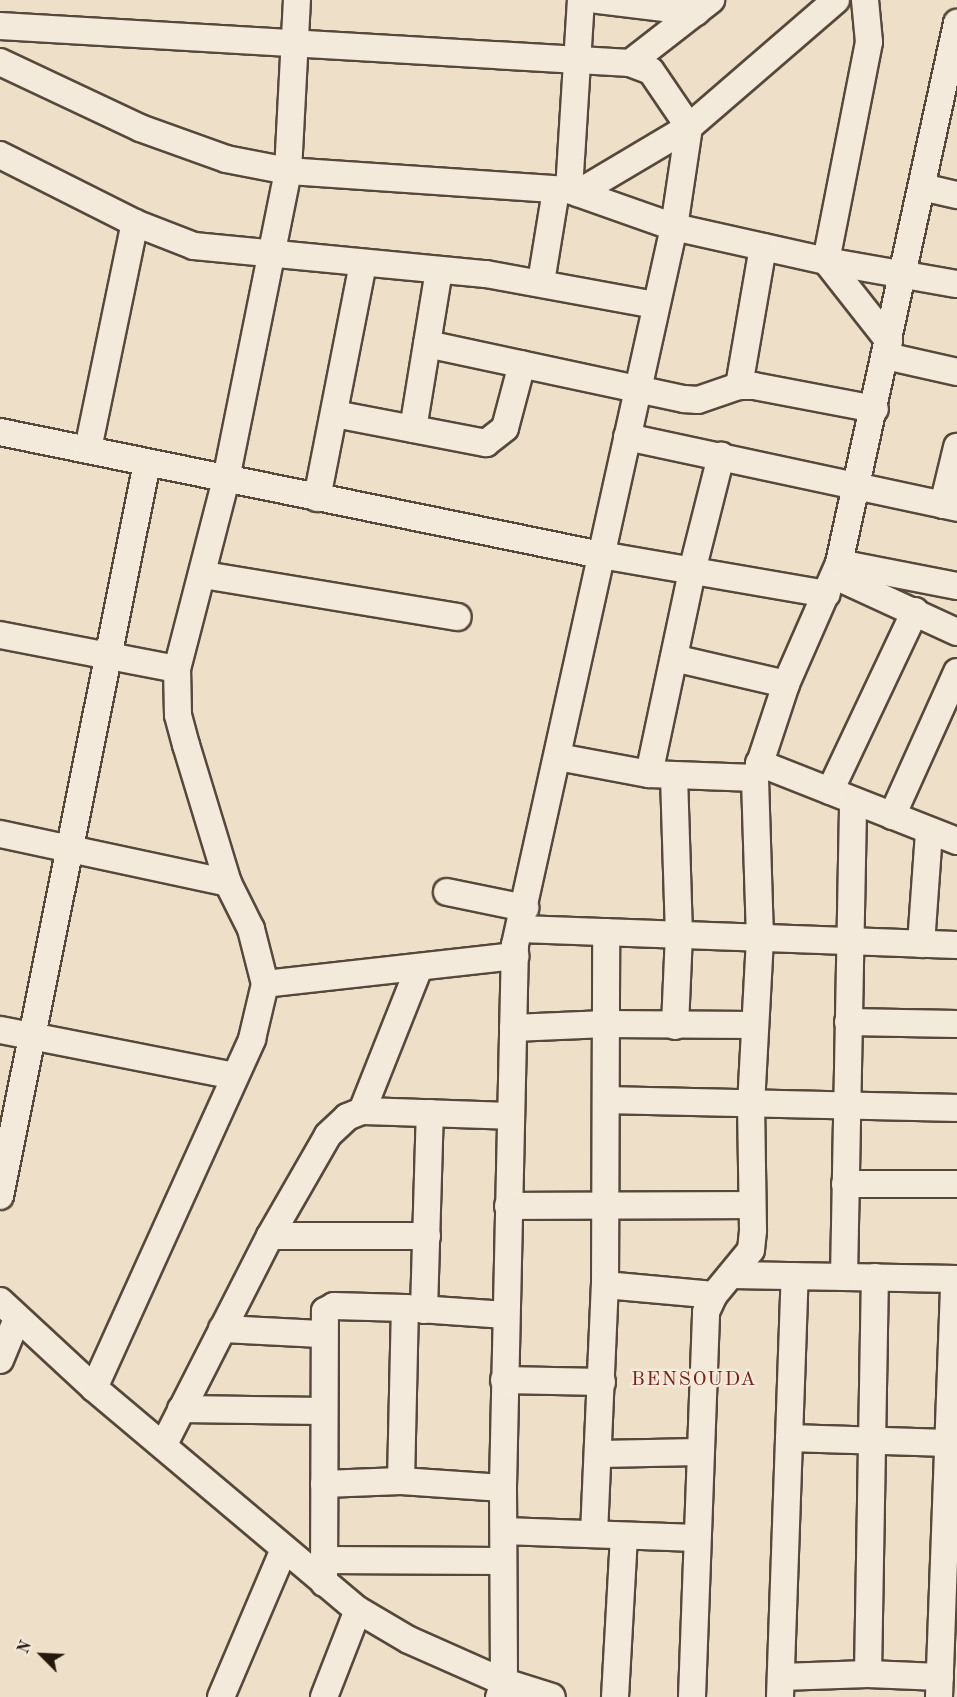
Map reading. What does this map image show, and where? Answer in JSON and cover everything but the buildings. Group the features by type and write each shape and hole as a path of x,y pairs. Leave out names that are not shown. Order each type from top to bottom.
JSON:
{"street":[{"path":"94,1388 252,1039 265,984 251,929 228,883 181,725 177,669 204,575 226,479 288,171 297,0"},
{"path":"542,282 568,191 581,0"},
{"path":"597,0 703,6"},
{"path":"568,191 689,127 836,0"},
{"path":"865,0 869,42 826,261 888,348 957,372"},
{"path":"630,63 703,6"},
{"path":"692,1697 699,1452 706,1312 714,1295 751,1250 753,1025 760,938 757,770 786,684 834,578 859,486 957,23"},
{"path":"0,26 630,63 651,71 689,127 674,227 655,305 515,956 504,1380 501,1690"},
{"path":"0,62 180,145 288,171 568,191 674,227 826,261 957,284"},
{"path":"0,156 135,223 194,246 272,252 363,264 542,282 655,305"},
{"path":"922,188 957,195"},
{"path":"88,449 135,223"},
{"path":"739,386 764,247"},
{"path":"317,498 363,264"},
{"path":"413,429 439,271"},
{"path":"427,344 698,400 739,386 875,409"},
{"path":"335,414 475,442 493,441 505,428 522,364"},
{"path":"0,432 88,449 147,464 601,555 692,571 957,586"},
{"path":"627,437 950,507 957,447"},
{"path":"649,774 692,571 721,456"},
{"path":"0,1196 30,1036 111,655 147,464"},
{"path":"204,575 458,616"},
{"path":"834,578 915,611 957,632"},
{"path":"830,791 915,611"},
{"path":"0,635 177,669"},
{"path":"674,658 786,684"},
{"path":"892,816 957,672"},
{"path":"558,757 649,774 674,776 757,770 830,791 929,832 956,839"},
{"path":"674,776 678,934 675,1026"},
{"path":"844,1276 849,941 854,801"},
{"path":"921,944 929,832"},
{"path":"0,834 228,883"},
{"path":"447,892 522,919 606,932 957,945"},
{"path":"594,1534 602,1383 606,1206 606,932"},
{"path":"265,984 515,956"},
{"path":"362,1111 419,968"},
{"path":"848,1022 957,1024"},
{"path":"513,1028 606,1024 753,1025"},
{"path":"0,1030 235,1076"},
{"path":"606,1100 846,1109 957,1108"},
{"path":"164,1444 270,1236 328,1135 347,1117 362,1111 512,1116"},
{"path":"401,1481 415,1309 426,1236 430,1113"},
{"path":"845,1185 957,1184"},
{"path":"508,1206 750,1205"},
{"path":"270,1236 426,1236"},
{"path":"732,1275 844,1276 955,1279 939,1687 868,1674 780,1687 795,1276"},
{"path":"868,1674 875,1440 875,1277"},
{"path":"604,1285 714,1295"},
{"path":"324,1572 322,1334 325,1311 334,1306 506,1316"},
{"path":"8,1310 94,1388 164,1444 284,1549 324,1572 358,1610 501,1690 552,1697"},
{"path":"0,1360 8,1310"},
{"path":"222,1329 322,1334"},
{"path":"504,1380 602,1383"},
{"path":"181,1409 323,1411"},
{"path":"789,1438 948,1443"},
{"path":"599,1454 699,1452"},
{"path":"324,1484 401,1481 502,1488"},
{"path":"504,1531 696,1538"},
{"path":"615,1697 624,1536"},
{"path":"221,1697 284,1549"},
{"path":"324,1572 502,1561"},
{"path":"324,1697 358,1610"}],"district":[{"name":"BENSOUDA","path":"694,1380"}]}
